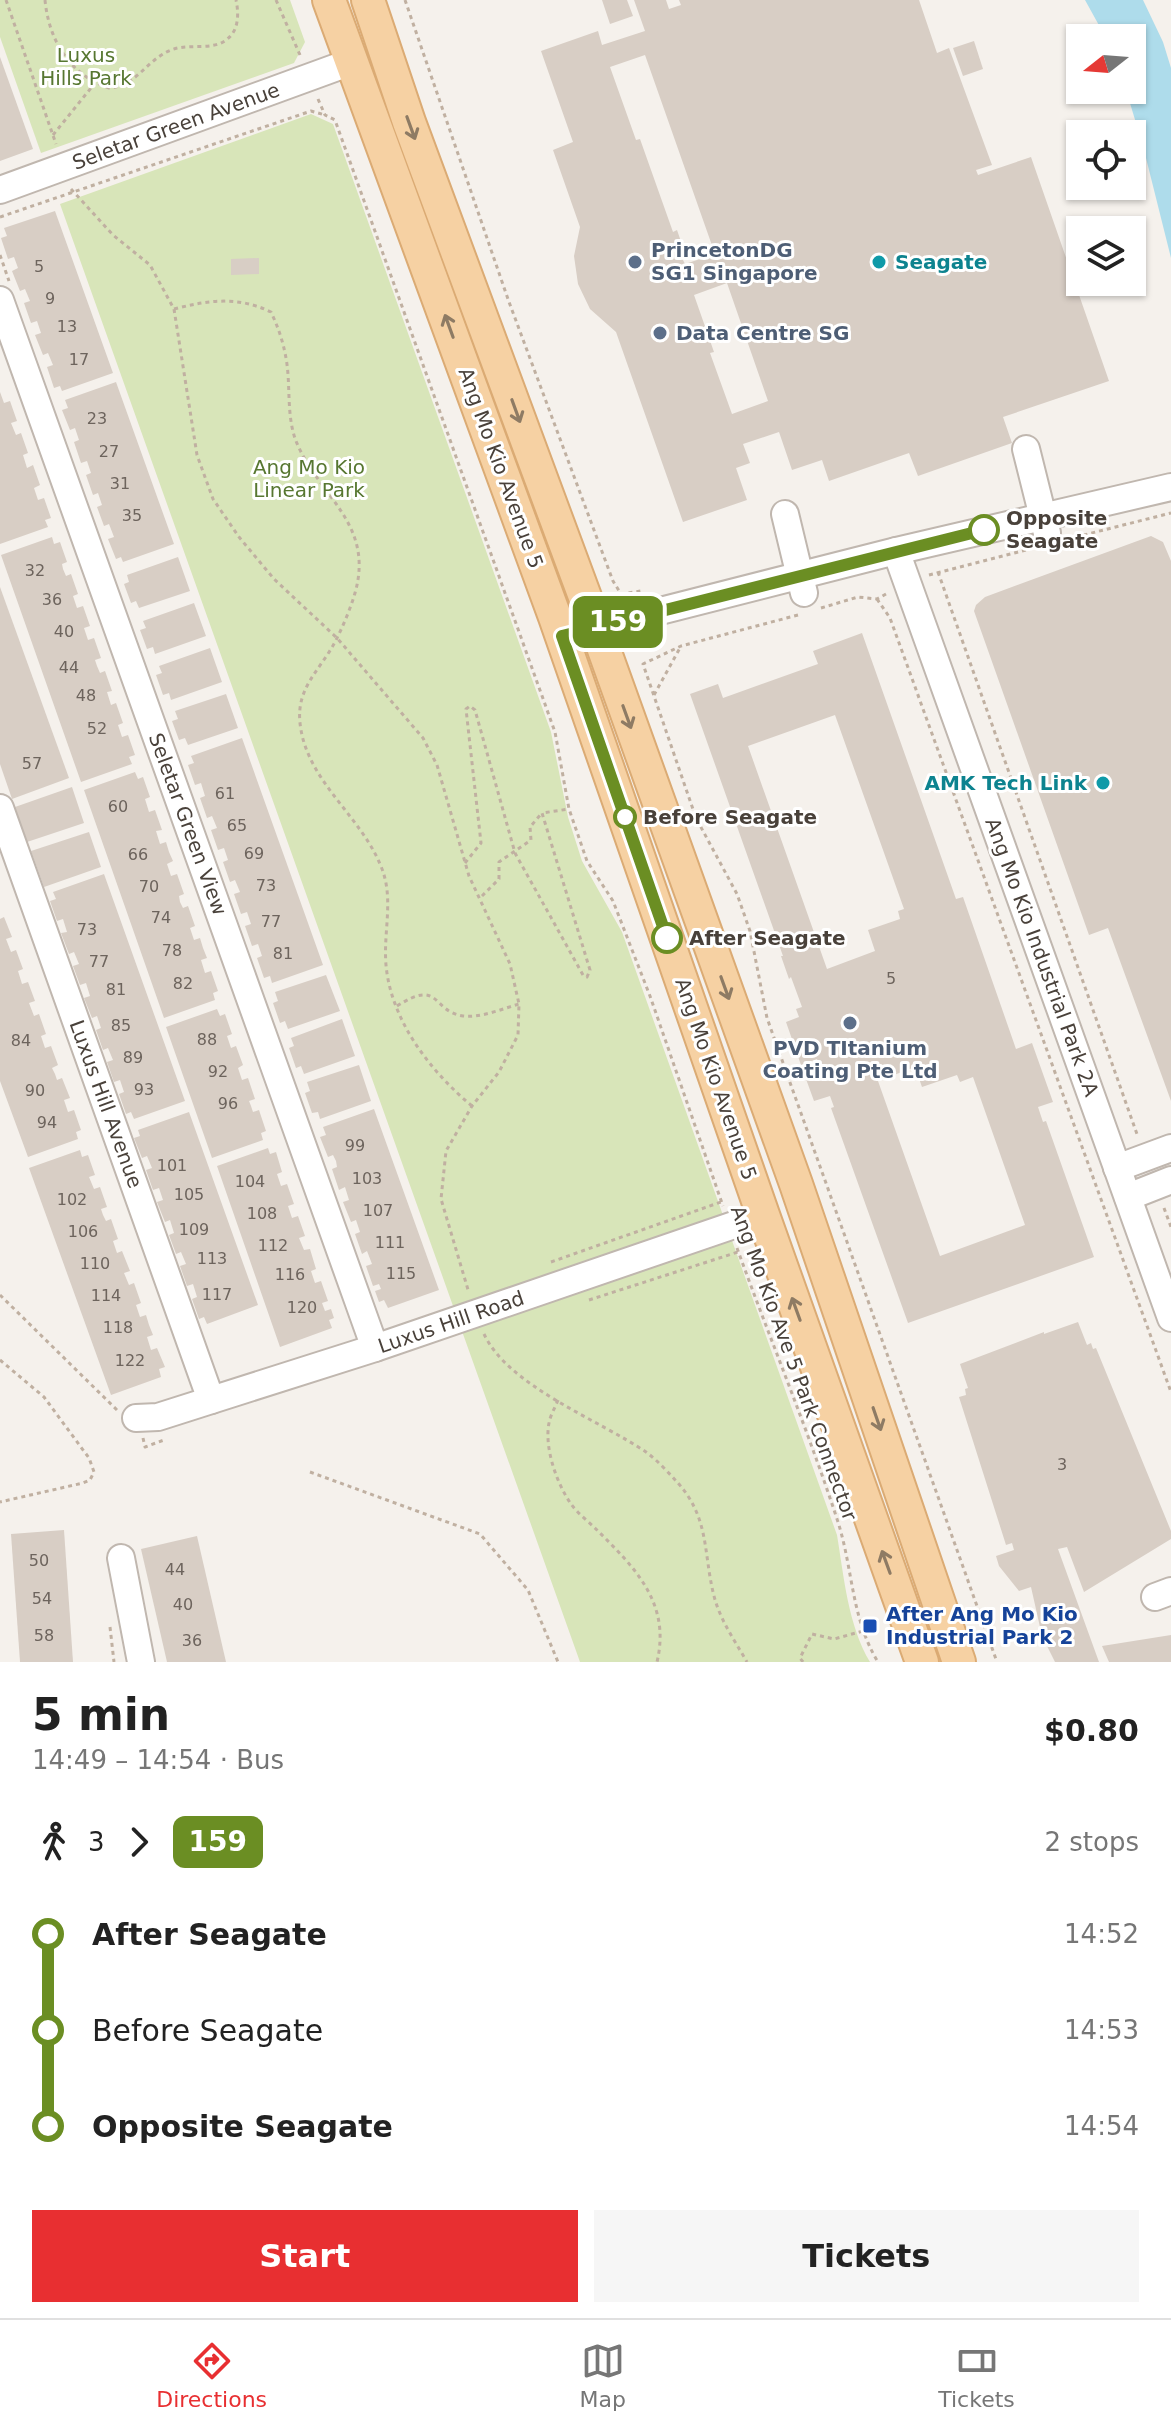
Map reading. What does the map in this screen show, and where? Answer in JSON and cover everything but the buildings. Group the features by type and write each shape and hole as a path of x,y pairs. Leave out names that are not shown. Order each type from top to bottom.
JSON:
{"main road":[{"name":"Ang Mo Kio Avenue 5","path":"329,0 565,645 922,1662"},
{"name":"Ang Mo Kio Avenue 5","path":"368,0 409,122 796,1184 959,1662"},
{"path":"822,1382 837,1371 852,1346"}],"street":[{"name":"Seletar Green Avenue","path":"0,190 351,62"},
{"name":"Seletar Green View","path":"0,300 375,1348"},
{"path":"1026,449 1045,525"},
{"path":"1045,525 1171,487"},
{"path":"565,645 899,559 1045,525 1171,501"},
{"path":"785,514 802,584"},
{"name":"Ang Mo Kio Industrial Park 2A","path":"899,559 1171,1318"},
{"name":"Luxus Hill Avenue","path":"0,808 211,1400"},
{"path":"1117,1168 1171,1148"},
{"path":"1128,1197 1164,1183"},
{"name":"Luxus Hill Road","path":"136,1418 158,1417 375,1348 763,1215"},
{"path":"121,1558 141,1662"}],"path":[{"path":"6,0 73,194 113,235 150,265 174,309 197,455 213,499 274,579 337,638 423,738 437,765 464,863 510,964 519,1004 518,1035 499,1072 472,1106 446,1151 441,1199 475,1314 490,1347 505,1364 558,1400 648,1453 696,1506 704,1530 714,1597 747,1662"},
{"path":"45,0 59,48 81,74 109,88 122,87 137,78 152,61 181,46 212,45 228,39 237,24 236,0"},
{"name":"Ang Mo Kio Ave 5 Park Connector","path":"276,0 325,115 335,120 555,732 569,809 587,861 613,901 650,996 729,1225 839,1525 854,1601 863,1631 878,1662"},
{"path":"405,0 509,302 613,581 621,594"},
{"path":"53,135 95,83"},
{"path":"0,217 311,111 325,115"},
{"path":"174,309 207,301 231,300 255,304 271,312 280,333 297,443 340,507 355,536 359,562 356,591 337,638 300,697 300,725 307,752 319,775 378,858 385,876 389,903 386,966 397,1007 418,1048 447,1085 472,1106"},
{"path":"938,572 1146,1158"},
{"path":"877,599 890,618 1171,1392"},
{"path":"653,697 681,646"},
{"path":"643,664 696,818 737,894 750,931 767,1018 997,1662"},
{"path":"464,863 481,843 466,709 470,706 475,710 515,853 583,975 587,977 590,970 542,813"},
{"path":"481,897 499,879 499,862 531,840 530,827 542,813 569,809"},
{"path":"397,1007 419,995 431,995 461,1016 519,1004"},
{"path":"1164,1183 1171,1227"},
{"path":"0,1295 116,1410 136,1418"},
{"path":"0,1360 44,1397 89,1458 94,1472 90,1480 83,1483 0,1502"},
{"path":"558,1400 548,1425 550,1449 558,1479 572,1506 634,1566 647,1587 658,1623 657,1662"},
{"path":"310,1472 480,1534 528,1590 558,1662"},
{"path":"803,1662 800,1658 812,1634 834,1639 863,1631"}],"green space":[{"name":"Luxus Hills Park","path":"0,0 290,0 305,42 294,63 41,153 0,37"},
{"name":"Ang Mo Kio Linear Park","path":"311,114 333,124 551,732 568,817 582,861 622,932 837,1535 852,1617 870,1662 580,1662 60,204"}],"water":[{"path":"1085,0 1143,0 1163,42 1171,68 1171,258 1146,158 1146,120 1135,120 1130,104 1146,104 1146,24 1098,24"}],"bus line":[{"name":"159","path":"667,938 562,636 984,530"}],"place":[{"name":"PrincetonDG SG1 Singapore","path":"635,262"},
{"name":"Seagate","path":"879,262"},
{"name":"Data Centre SG","path":"660,333"},
{"name":"Opposite Seagate","path":"984,530"},
{"name":"AMK Tech Link","path":"1103,783"},
{"name":"Before Seagate","path":"625,817"},
{"name":"After Seagate","path":"667,938"},
{"name":"PVD TItanium Coating Pte Ltd","path":"850,1023"},
{"name":"After Ang Mo Kio Industrial Park 2","path":"870,1626"}]}
